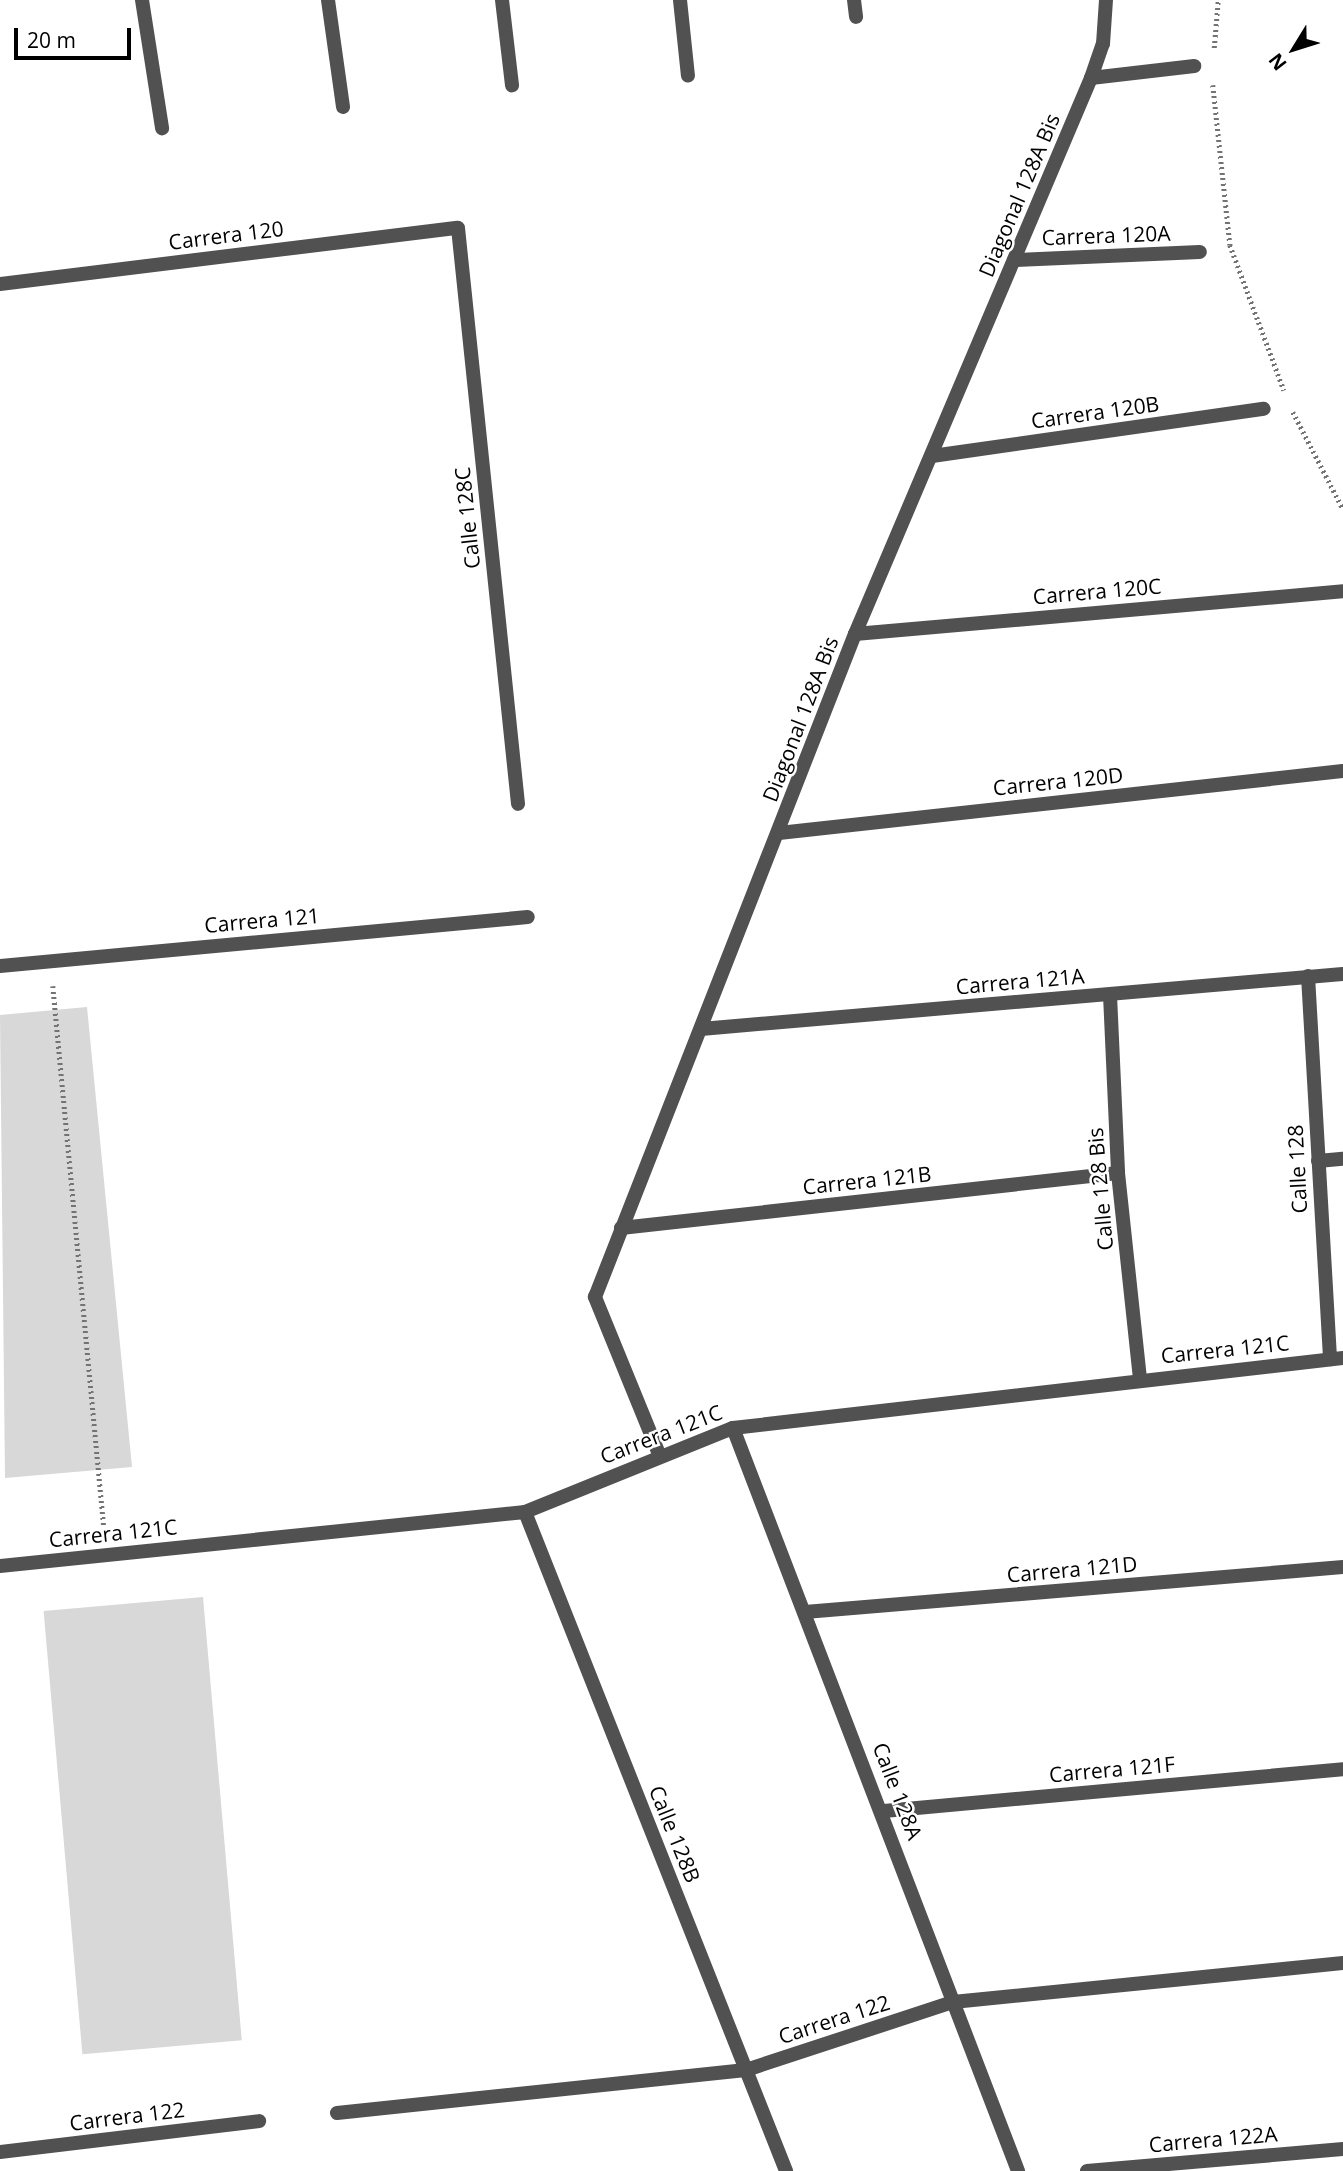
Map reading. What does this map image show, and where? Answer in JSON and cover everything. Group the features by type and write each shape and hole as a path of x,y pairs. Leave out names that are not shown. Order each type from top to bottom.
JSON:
{"street":[{"path":"142,0 162,128"},
{"path":"328,0 343,107"},
{"path":"502,0 512,85"},
{"path":"680,0 688,76"},
{"path":"855,0 856,17"},
{"name":"Diagonal 128A Bis","path":"659,1454 595,1297 855,634 1091,78 1103,44 1106,0"},
{"path":"1091,78 1194,66"},
{"name":"Carrera 120","path":"0,284 458,228"},
{"name":"Calle 128C","path":"458,228 519,804"},
{"name":"Carrera 120A","path":"1014,260 1199,252"},
{"name":"Carrera 120B","path":"932,456 1264,409"},
{"name":"Carrera 120C","path":"855,634 1343,591"},
{"name":"Carrera 120D","path":"779,833 1343,771"},
{"name":"Carrera 121","path":"0,966 528,917"},
{"name":"Carrera 121A","path":"701,1030 1343,974"},
{"name":"Calle 128","path":"1308,976 1318,1161 1337,1359"},
{"name":"Calle 128 Bis","path":"1110,995 1118,1172 1140,1379"},
{"path":"1318,1161 1343,1159"},
{"name":"Carrera 121B","path":"621,1228 1118,1172"},
{"name":"Carrera 121C","path":"0,1566 525,1512 659,1454 733,1428 1140,1379 1337,1359"},
{"name":"Calle 128A","path":"733,1428 884,1811 1018,2171"},
{"name":"Calle 128B","path":"525,1512 786,2171"},
{"name":"Carrera 121D","path":"805,1612 1343,1567"},
{"name":"Carrera 121F","path":"884,1811 1343,1769"},
{"name":"Carrera 122","path":"337,2113 746,2070 953,2002 1343,1963"},
{"name":"Carrera 122","path":"0,2152 259,2122"},
{"name":"Carrera 122A","path":"1087,2171 1343,2149"}],"path":[{"path":"1213,52 1218,0"},
{"path":"1213,79 1230,245 1304,440 1343,509"},
{"path":"50,961 107,1555"}],"shaded area":[{"path":"87,1007 132,1467 5,1478 0,1015"},
{"path":"203,1597 242,2040 82,2054 44,1611"}]}
